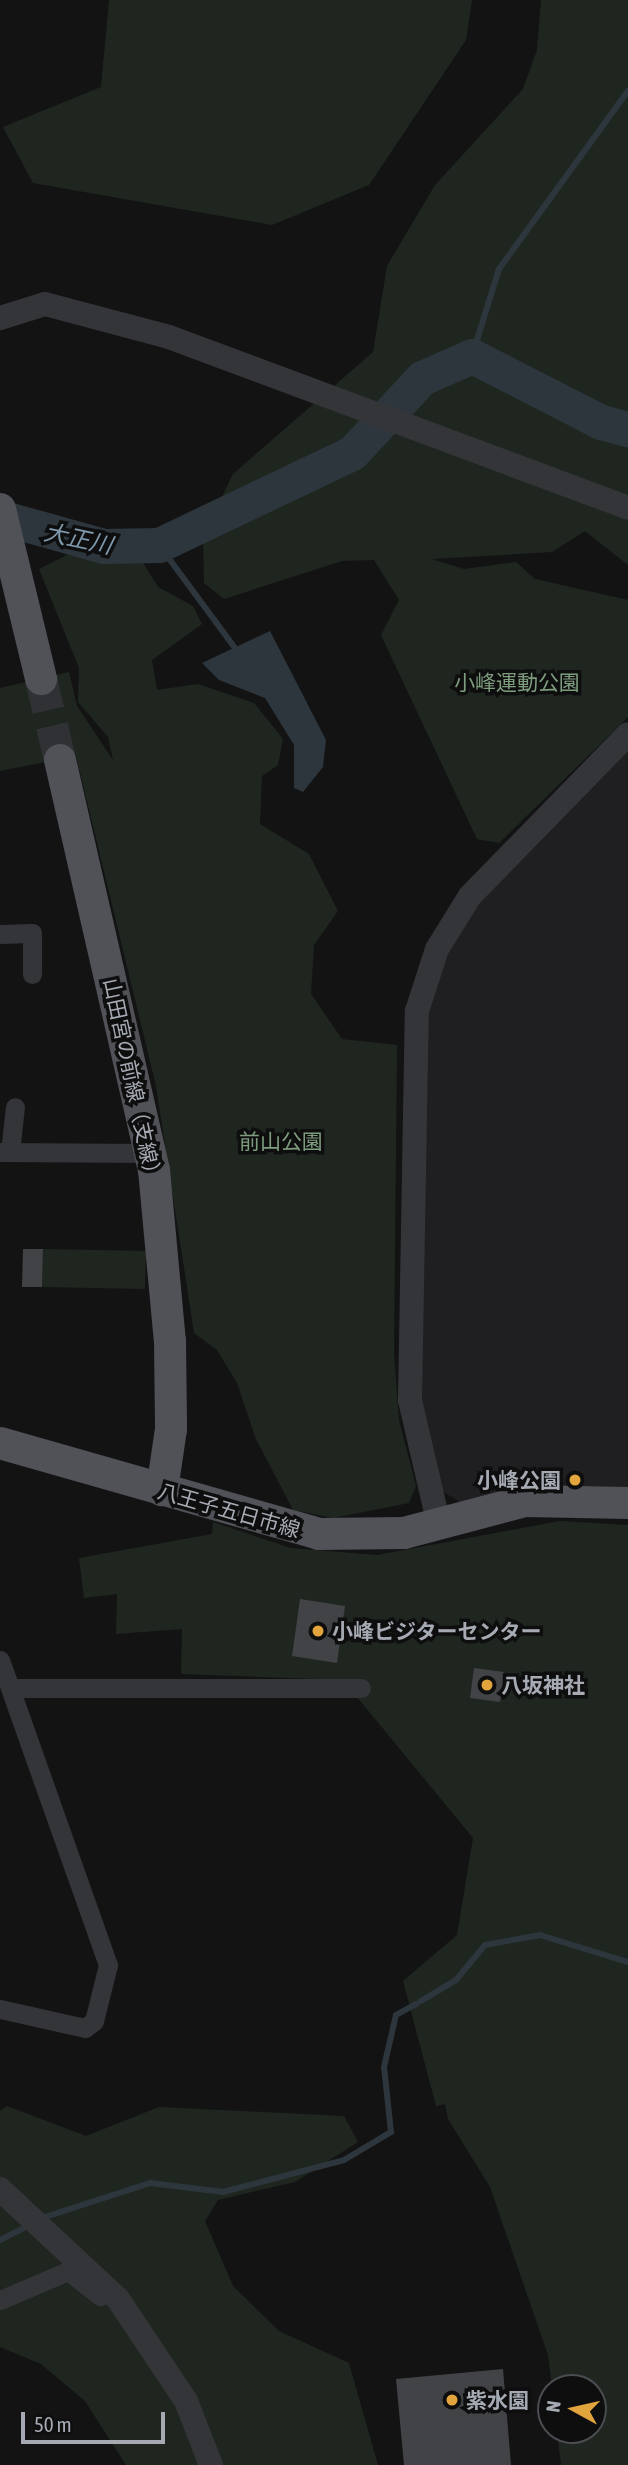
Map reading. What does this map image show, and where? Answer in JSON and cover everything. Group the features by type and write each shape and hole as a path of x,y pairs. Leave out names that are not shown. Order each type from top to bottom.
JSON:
{"main road":[{"path":"0,509 41,679"},
{"name":"山田宮の前線（支線）","path":"60,760 151,1153 170,1340 171,1429 162,1490"},
{"name":"八王子五日市線","path":"0,1443 319,1534 376,1537 439,1525 525,1501 628,1503"}],"street":[{"path":"0,318 45,304 169,337 628,508"},
{"path":"439,1525 410,1400 417,1011 437,950 470,896 628,734"},
{"path":"0,934 32,933 32,974"},
{"path":"15,1107 5,1152 151,1153"},
{"path":"0,1660 108,1965 94,2021 85,2028 0,2009"},
{"path":"11,1688 361,1688"},
{"path":"0,2189 118,2299 186,2401 211,2465"},
{"path":"0,2300 68,2271 106,2301 118,2299"}],"shaded area":[{"path":"270,631 326,740 323,767 303,792 294,788 294,745 265,698 219,680 202,663"},
{"path":"628,746 628,1490 544,1486 465,1505 440,1490 421,1411 425,1032 438,973 463,919"}],"green space":[{"path":"109,0 472,0 466,40 369,185 272,225 33,183 3,127 101,87"},
{"name":"小峰運動公園","path":"541,0 628,0 628,565 585,531 552,552 432,559 464,569 516,562 535,579 628,600 628,717 499,843 477,839 381,635 399,600 374,560 342,561 224,599 204,583 203,536 233,474 373,352 387,266 435,185 523,89 537,50"},
{"name":"前山公園","path":"75,551 142,561 158,587 193,606 202,624 152,660 157,690 198,684 254,703 283,739 278,765 262,776 260,824 309,854 338,911 314,945 311,994 342,1039 397,1045 394,1353 399,1420 416,1486 409,1503 333,1518 293,1510 256,1439 237,1383 217,1350 194,1333 156,1086 76,756 0,771 0,688 69,672 77,706 113,760 108,737 78,702 79,668 39,569"},
{"path":"43,1249 146,1251 145,1289 42,1287"},
{"path":"560,1521 628,1525 628,2465 561,2465 559,2444 607,2444 607,2374 550,2374 548,2355 490,2187 448,2119 445,2104 436,2106 403,1981 457,1935 473,1838 343,1680 181,1674 182,1629 116,1634 117,1594 84,1598 79,1558 212,1534 213,1522 291,1548 377,1555"},
{"path":"7,2106 86,2136 159,2107 344,2116 358,2142 295,2182 218,2200 205,2221 233,2286 279,2331 349,2363 378,2465 126,2465 85,2401 41,2364 0,2347 0,2111"}],"building":[{"path":"23,1249 43,1249 42,1287 22,1287"},
{"name":"小峰ビジターセンター","path":"300,1599 345,1606 337,1663 292,1656"},
{"name":"八坂神社","path":"474,1668 504,1672 500,1702 470,1698"},
{"name":"紫水園","path":"503,2369 511,2465 404,2465 396,2379"}],"waterway":[{"path":"472,356 499,269 628,91"},
{"name":"大正川","path":"0,517 104,546 159,545 352,453 422,378 472,356 601,422 628,429"},
{"path":"159,545 235,648"},
{"path":"421,2001 456,1980 485,1945 540,1935 628,1962"},
{"path":"42,2218 150,2183 223,2192 344,2160 391,2132 384,2067 396,2015 416,2004"},
{"path":"0,2240 30,2225"}],"tunnel":[{"path":"41,679 60,760"}],"place":[{"name":"小峰公園","path":"575,1480"},
{"name":"小峰ビジターセンター","path":"318,1631"},
{"name":"八坂神社","path":"487,1685"},
{"name":"紫水園","path":"452,2400"}]}
